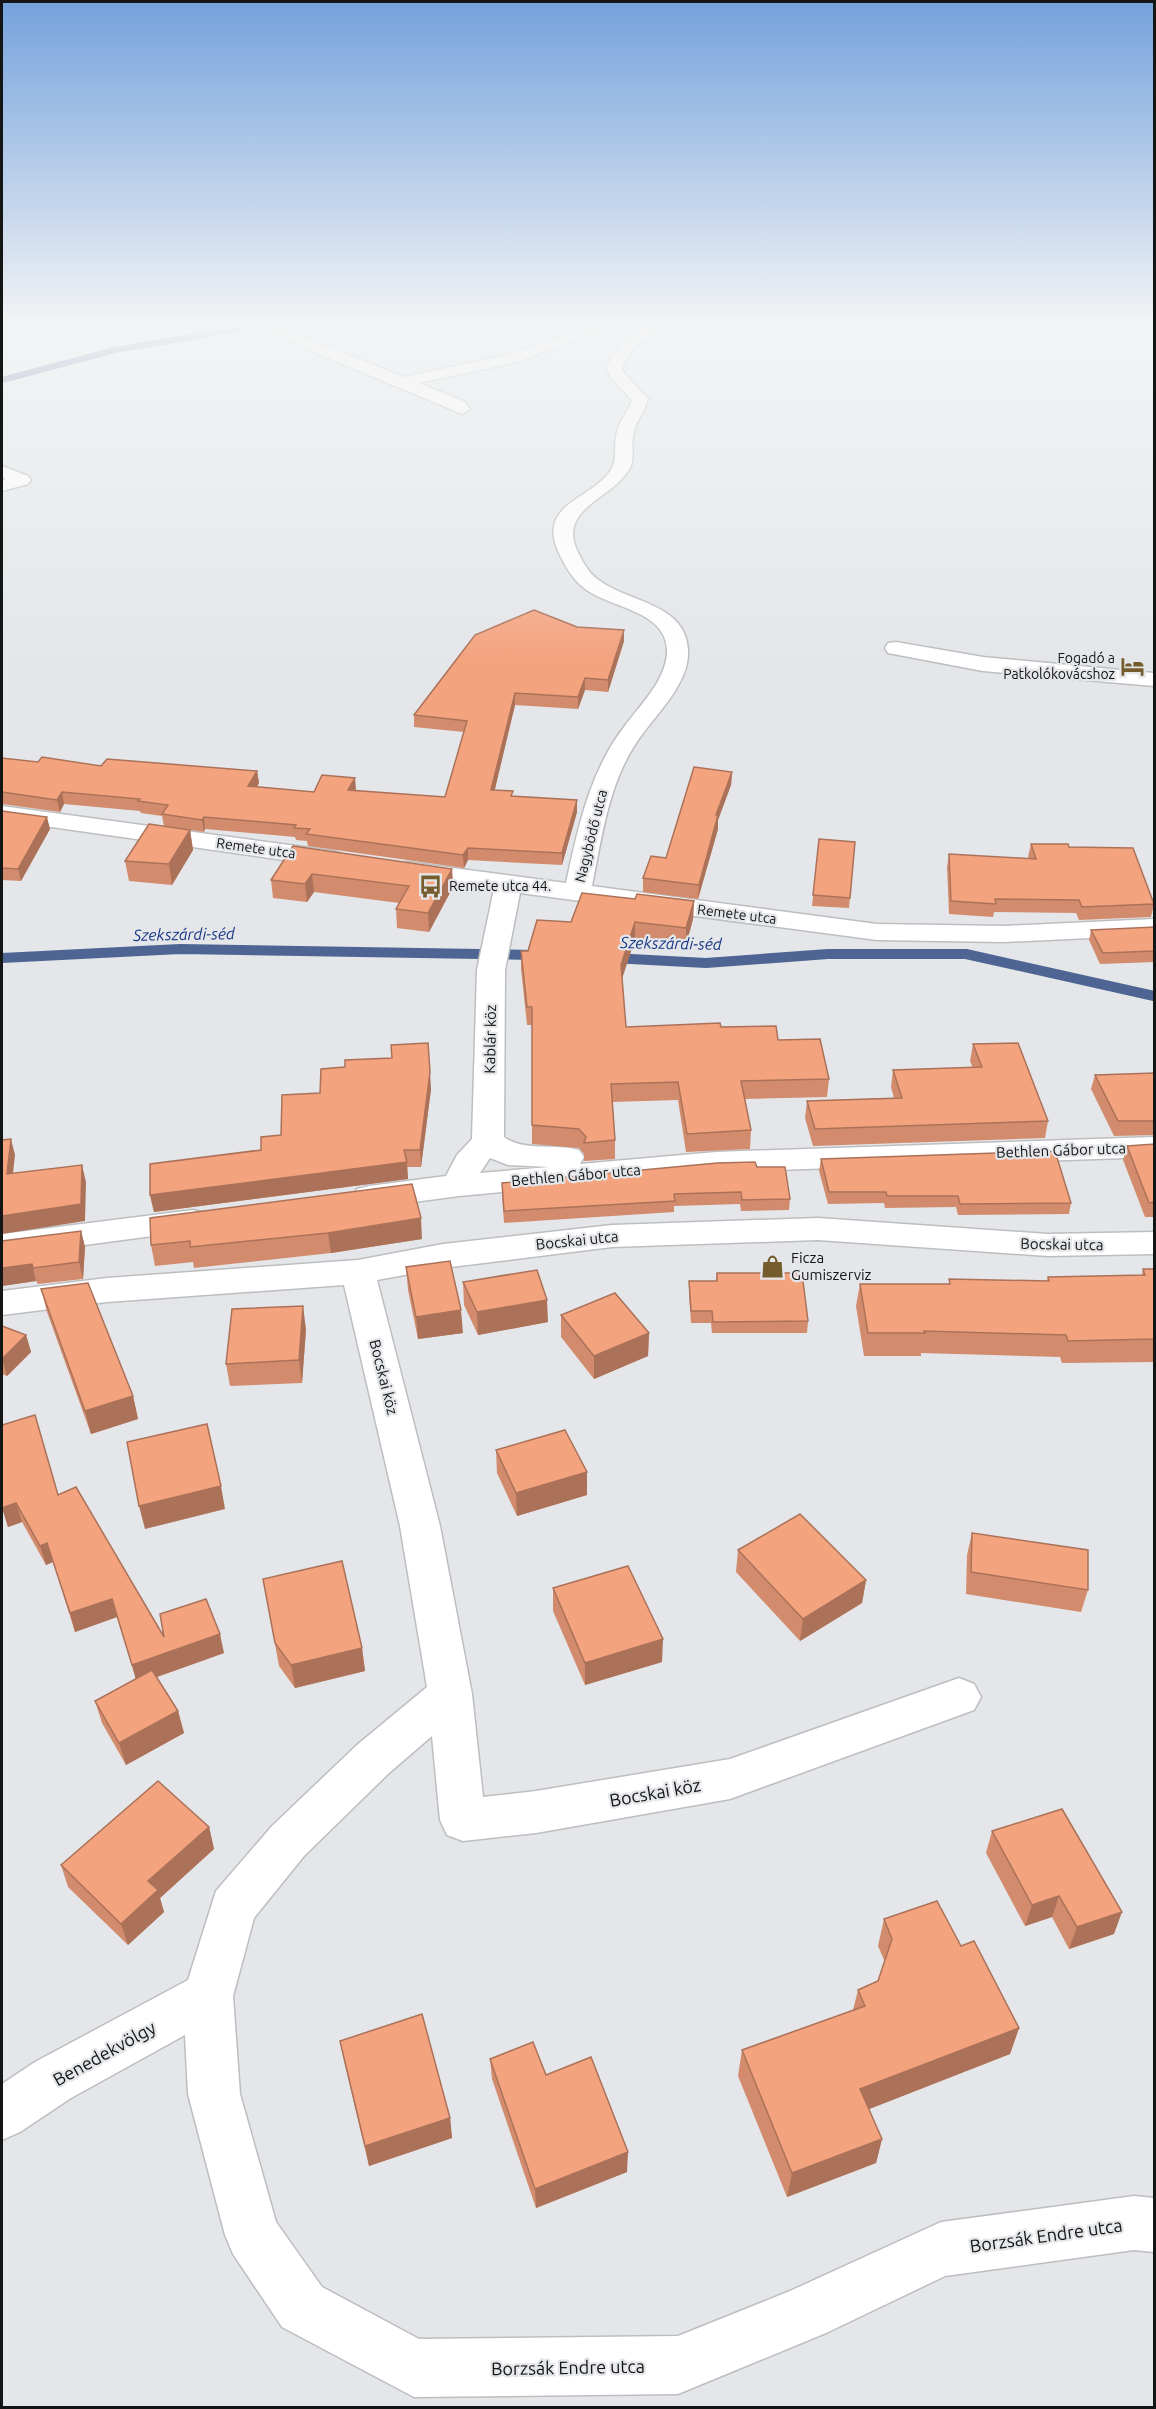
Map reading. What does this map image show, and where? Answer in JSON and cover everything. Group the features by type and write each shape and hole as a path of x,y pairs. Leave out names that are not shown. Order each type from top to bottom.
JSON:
{"street":[{"name":"Nagybödő utca","path":"577,894 599,795 622,746 652,706 677,666 675,637 668,627 658,618 595,588 582,577 566,548 563,526 571,511 608,484 621,468 625,435"},
{"path":"2,471 22,480 2,486"},
{"path":"896,648 983,664 1155,680"},
{"name":"Remete utca","path":"2,813 507,885 877,932 1004,934 1155,927"},
{"name":"Kablár köz","path":"488,1141 493,958 507,885"},
{"path":"459,1185 468,1162 488,1141 508,1155 540,1158 656,1153 716,1162"},
{"name":"Bethlen Gábor utca","path":"338,1202 459,1185 716,1162 1155,1147"},
{"path":"2,1245 219,1217"},
{"name":"Bocskai utca","path":"2,1303 107,1290 358,1272 443,1256 623,1235 818,1229 1048,1245 1155,1244"},
{"name":"Bocskai köz","path":"358,1272 420,1526 450,1694 463,1820 536,1812 730,1779 959,1697"},
{"path":"208,1996 233,1906 288,1841 373,1759 450,1694"},
{"name":"Benedekvölgy","path":"2,2114 53,2079 208,1996"},
{"name":"Borzsák Endre utca","path":"208,1996 214,2094 252,2235 302,2307 414,2368 678,2366 806,2313 941,2249 1134,2223 1155,2225"}],"building":[{"path":"534,610 577,627 624,630 608,680 585,678 578,697 515,693 491,790 513,791 511,796 577,800 562,853 468,848 463,855 306,834 310,829 294,828 296,825 204,817 202,820 162,814 168,805 138,801 140,799 62,792 57,800 2,792 2,758 38,762 42,757 101,766 107,759 257,771 248,786 314,792 322,775 355,778 348,790 445,797 467,721 414,715 475,635"},
{"path":"694,767 732,772 716,815 718,815 699,885 643,878 651,856 666,858"},
{"path":"2,811 47,817 18,869 2,868"},
{"path":"149,824 190,830 169,864 125,861"},
{"path":"819,839 855,842 850,898 813,895"},
{"path":"1031,844 1133,848 1154,904 1082,907 1079,900 995,899 996,904 951,901 949,854 1036,859"},
{"path":"293,846 452,869 428,913 396,909 409,886 312,874 305,884 271,880"},
{"path":"582,893 635,899 637,894 694,901 686,928 635,922 621,965 626,1027 720,1023 721,1027 776,1026 778,1040 820,1039 829,1079 741,1081 751,1130 687,1134 678,1082 611,1084 615,1140 584,1143 586,1137 579,1129 532,1125 532,1007 527,1007 521,951 528,951 537,920 571,922"},
{"path":"1155,927 1155,951 1103,953 1091,930"},
{"path":"428,1043 430,1072 420,1150 404,1150 407,1162 150,1195 150,1164 261,1150 261,1137 281,1135 282,1095 320,1093 321,1069 345,1067 345,1060 392,1058 391,1045"},
{"path":"1018,1043 1048,1121 815,1129 807,1101 902,1098 893,1070 982,1067 973,1044"},
{"path":"1155,1073 1155,1121 1118,1121 1095,1075"},
{"path":"11,1139 7,1174 82,1165 81,1204 2,1216 2,1140"},
{"path":"1155,1144 1155,1202 1149,1203 1127,1146"},
{"path":"1055,1151 1071,1203 960,1204 958,1196 887,1196 886,1192 829,1192 821,1159"},
{"path":"755,1162 757,1167 785,1167 790,1199 742,1200 741,1192 674,1194 675,1201 504,1211 502,1183 717,1163"},
{"path":"412,1184 421,1218 328,1233 190,1247 190,1241 151,1245 150,1218"},
{"path":"81,1231 79,1262 33,1268 32,1264 2,1268 2,1241"},
{"path":"450,1261 461,1310 416,1317 406,1267"},
{"path":"1143,1269 1155,1269 1155,1339 1068,1341 1066,1335 924,1331 925,1333 868,1333 860,1284 950,1284 949,1279 1049,1281 1048,1277 1145,1275"},
{"path":"537,1270 547,1300 477,1312 463,1282"},
{"path":"717,1273 802,1273 808,1321 713,1322 712,1311 691,1311 689,1281 717,1281"},
{"path":"88,1283 133,1396 85,1411 41,1289"},
{"path":"615,1293 649,1333 594,1356 561,1315"},
{"path":"303,1306 299,1360 226,1364 232,1309"},
{"path":"2,1326 26,1335 2,1359"},
{"path":"35,1415 58,1495 76,1487 164,1637 160,1614 206,1599 220,1634 132,1665 112,1599 70,1613 47,1543 40,1546 16,1503 2,1508 2,1425"},
{"path":"207,1424 221,1486 139,1506 127,1442"},
{"path":"565,1430 587,1472 516,1493 496,1450"},
{"path":"800,1514 866,1580 803,1619 738,1550"},
{"path":"972,1533 1088,1550 1088,1590 971,1572"},
{"path":"342,1561 362,1648 291,1665 275,1643 263,1579"},
{"path":"628,1566 663,1639 585,1663 553,1588"},
{"path":"152,1670 178,1711 119,1743 95,1701"},
{"path":"158,1781 209,1827 148,1881 158,1890 121,1924 61,1865"},
{"path":"1062,1809 1122,1912 1077,1927 1059,1896 1032,1905 992,1831"},
{"path":"937,1901 961,1946 974,1941 1019,2028 860,2089 882,2139 792,2173 742,2050 865,2006 858,1990 878,1981 892,1939 884,1919"},
{"path":"422,2014 450,2118 365,2146 340,2041"},
{"path":"533,2042 546,2075 591,2057 628,2152 535,2189 490,2059"}],"waterway":[{"name":"Szekszárdi-séd","path":"2,958 180,949 535,955"},
{"name":"Szekszárdi-séd","path":"612,958 706,963 828,954 966,954 1154,996"}],"place":[{"name":"Fogadó a Patkolókovácshoz","path":"1133,666"},
{"name":"Remete utca 44.","path":"431,886"},
{"name":"Ficza Gumiszerviz","path":"773,1266"}]}
